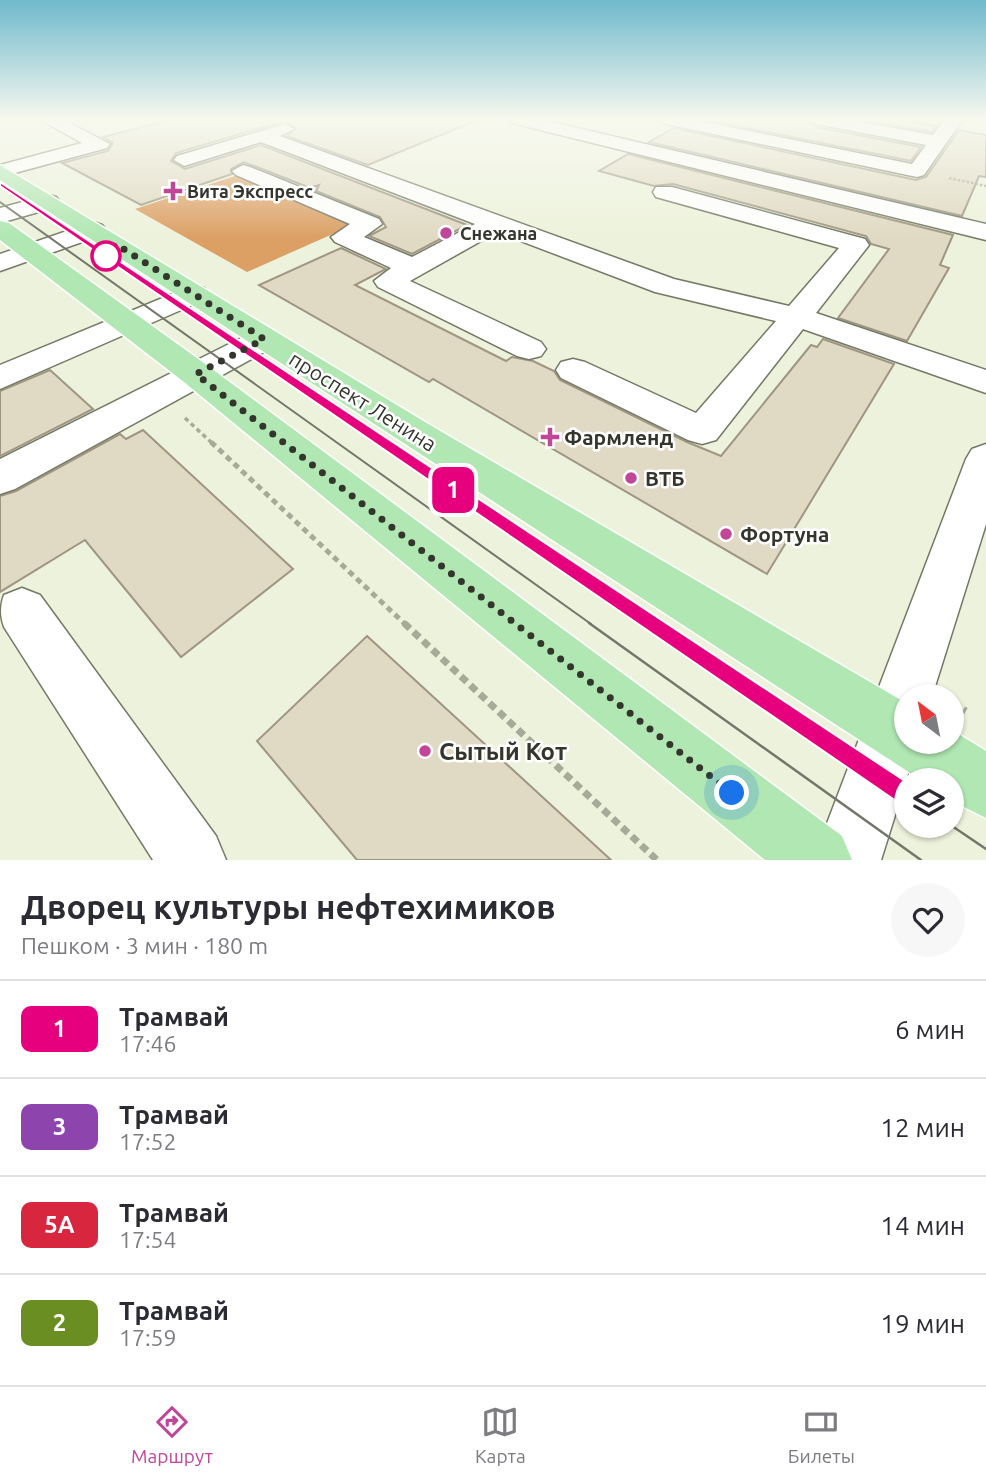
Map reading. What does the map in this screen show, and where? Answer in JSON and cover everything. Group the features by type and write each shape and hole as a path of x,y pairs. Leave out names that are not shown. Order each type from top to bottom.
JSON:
{"main road":[{"name":"проспект Ленина","path":"0,171 264,339 894,728"},
{"path":"11,247 126,323 177,384 818,860"},
{"name":"проспект Ленина","path":"935,754 986,787"}],"street":[{"path":"0,171 44,159"},
{"path":"337,159 494,224 665,286 798,317 986,382"},
{"path":"692,159 986,232"},
{"path":"860,159 917,171 924,159"},
{"path":"243,171 370,224 344,237 414,268"},
{"path":"573,370 702,431 856,245 656,198 694,172"},
{"path":"0,216 48,202"},
{"path":"494,224 388,281 529,349"},
{"path":"11,247 93,230"},
{"path":"0,378 194,294"},
{"path":"0,478 264,339"},
{"path":"921,684 982,484"},
{"path":"22,611 192,860"},
{"path":"847,860 896,754"}],"path":[{"path":"177,384 657,860"}],"shaded area":[{"path":"238,175 353,225 247,272 135,209"}],"building":[{"path":"77,159 172,159 171,161 185,169 216,159 297,159 467,225 412,254 369,236 386,227 380,217 316,191 319,185 310,188 244,162 231,169 232,174 141,205 62,163"},
{"path":"352,159 382,159 368,165"},
{"path":"619,159 649,159 953,235 940,265 949,268 907,341 838,318 889,249 871,244 866,236 673,184 654,186 599,171"},
{"path":"721,159 819,159 916,180 926,177 939,159 986,159 986,177 979,176 962,216"},
{"path":"341,248 386,269 355,285 506,361 512,357 533,361 554,371 560,380 721,456 811,345 817,347 823,339 894,364 767,574 433,379 429,382 259,285"},
{"path":"50,370 93,409 0,456 0,391"},
{"path":"143,430 293,569 181,657 85,540 0,592 0,496 16,491 120,434 126,439"},
{"path":"367,636 611,860 357,860 257,741"}],"tram line":[{"path":"0,184 653,624"},
{"name":"1","path":"0,184 894,787"},
{"path":"0,202 591,624"},
{"path":"589,623 921,860"},
{"path":"651,623 894,787"},
{"path":"964,834 986,849"}],"place":[{"name":"Вита Экспресс","path":"173,191"},
{"name":"Снежана","path":"446,233"},
{"name":"Фармленд","path":"550,437"},
{"name":"ВТБ","path":"631,478"},
{"name":"Фортуна","path":"726,534"},
{"name":"Сытый Кот","path":"425,751"}],"route":[{"path":"106,256 116,244 264,339 196,374 732,793"}]}
